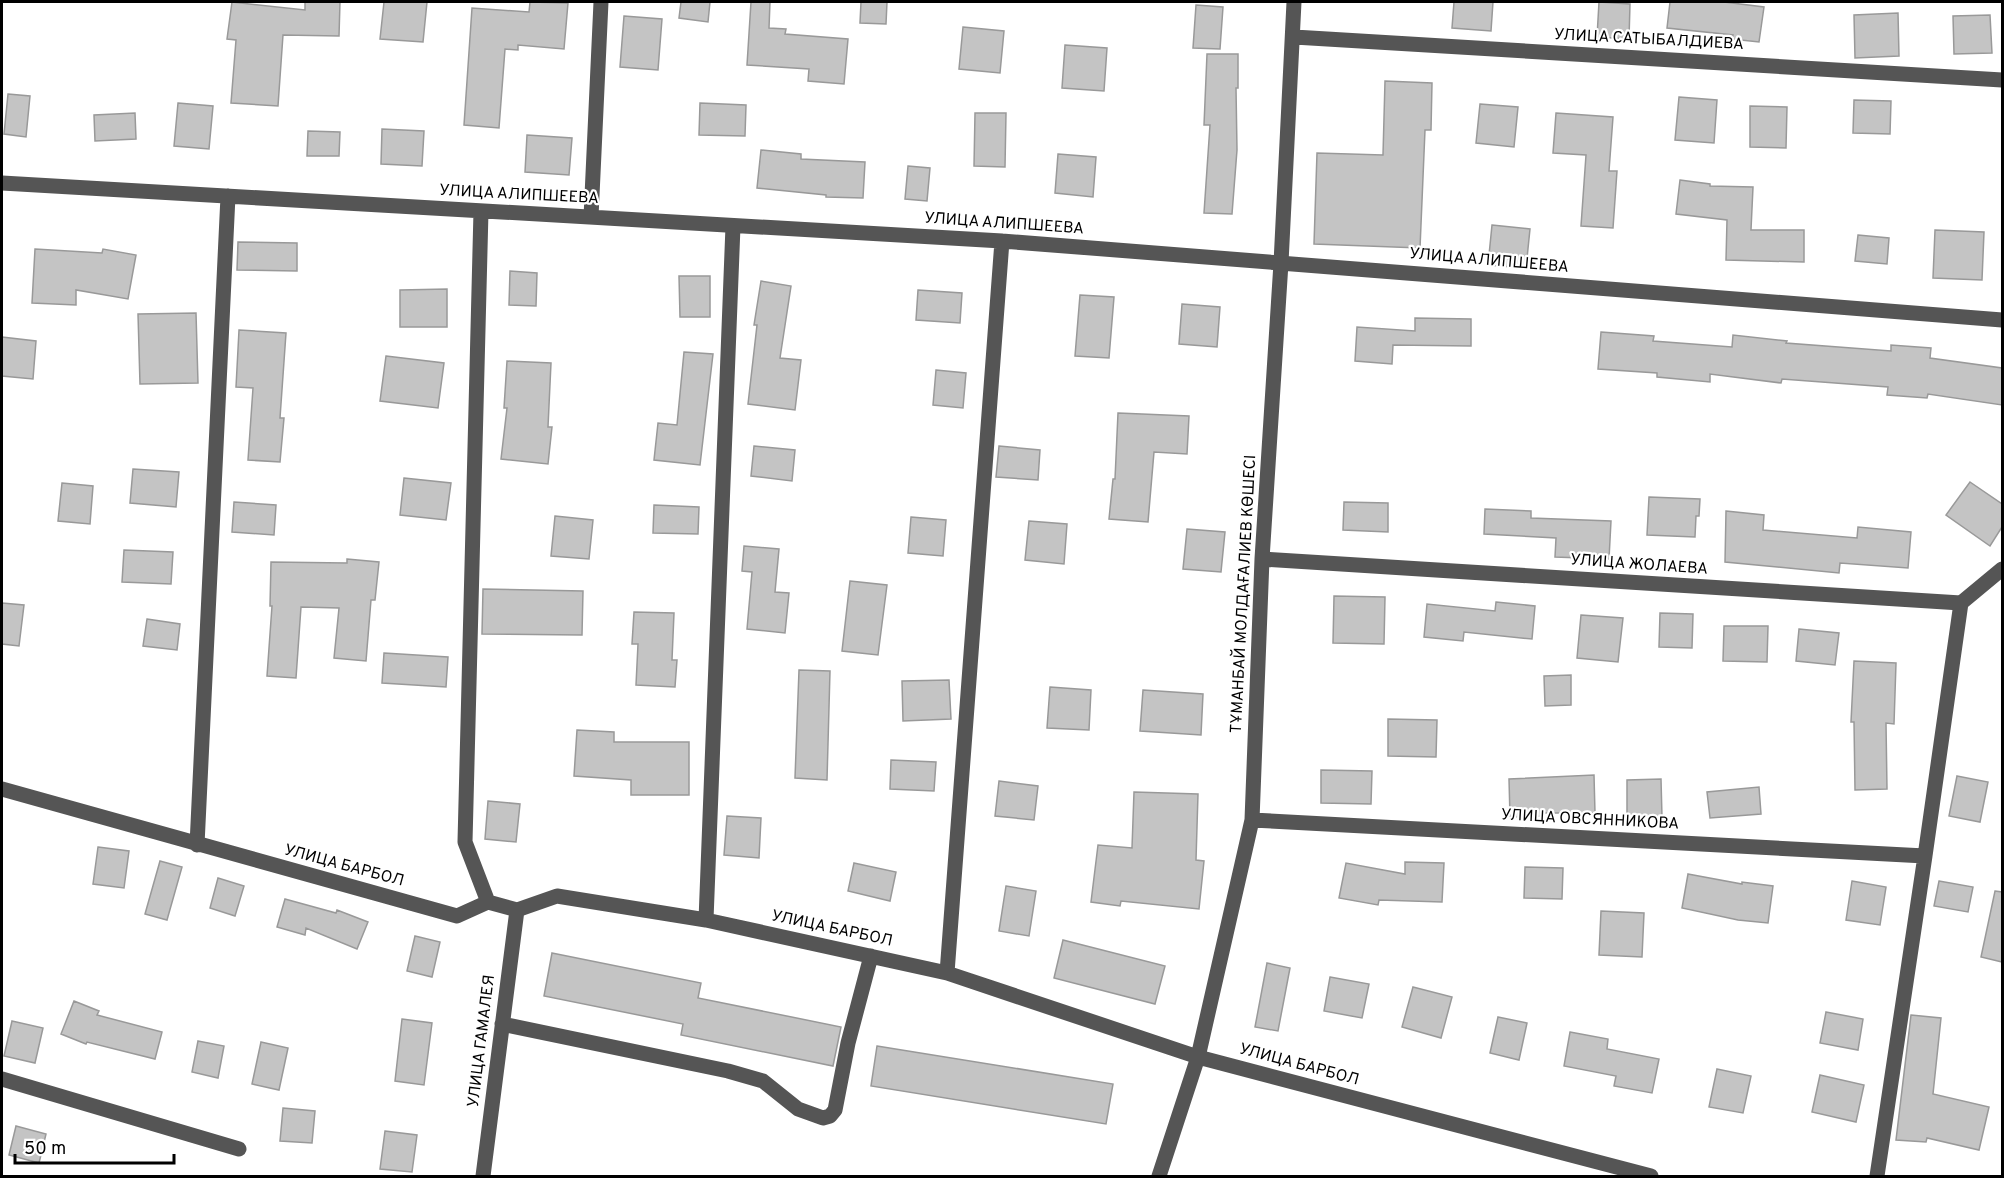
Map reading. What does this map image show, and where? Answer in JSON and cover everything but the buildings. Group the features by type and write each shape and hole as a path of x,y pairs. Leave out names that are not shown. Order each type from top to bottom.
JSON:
{"street":[{"path":"591,217 602,2"},
{"name":"ТҰМАНБАЙ МОЛДАҒАЛИЕВ КӨШЕСІ","path":"1159,1176 1198,1057 1252,820 1262,559 1294,37 1294,2"},
{"name":"УЛИЦА САТЫБАЛДИЕВА","path":"1294,37 2002,80"},
{"name":"УЛИЦА АЛИПШЕЕВА","path":"2,183 1002,241 2002,320"},
{"path":"197,845 228,196"},
{"path":"481,211 465,842 488,902 516,910"},
{"path":"706,920 733,226"},
{"path":"947,973 1002,241"},
{"name":"УЛИЦА ЖОЛАЕВА","path":"1262,559 1961,603"},
{"path":"1877,1176 1961,603 2002,569"},
{"name":"УЛИЦА БАРБОЛ","path":"2,789 457,916 488,902"},
{"name":"УЛИЦА ОВСЯННИКОВА","path":"1252,820 1925,856"},
{"name":"УЛИЦА БАРБОЛ","path":"516,910 557,896 706,920 947,973 1198,1057 1651,1176"},
{"name":"УЛИЦА ГАМАЛЕЯ","path":"483,1176 516,910"},
{"path":"502,1024 736,1073 763,1081 798,1109 823,1118 830,1116 835,1110 848,1043 871,956"},
{"path":"2,1079 239,1149"}]}
